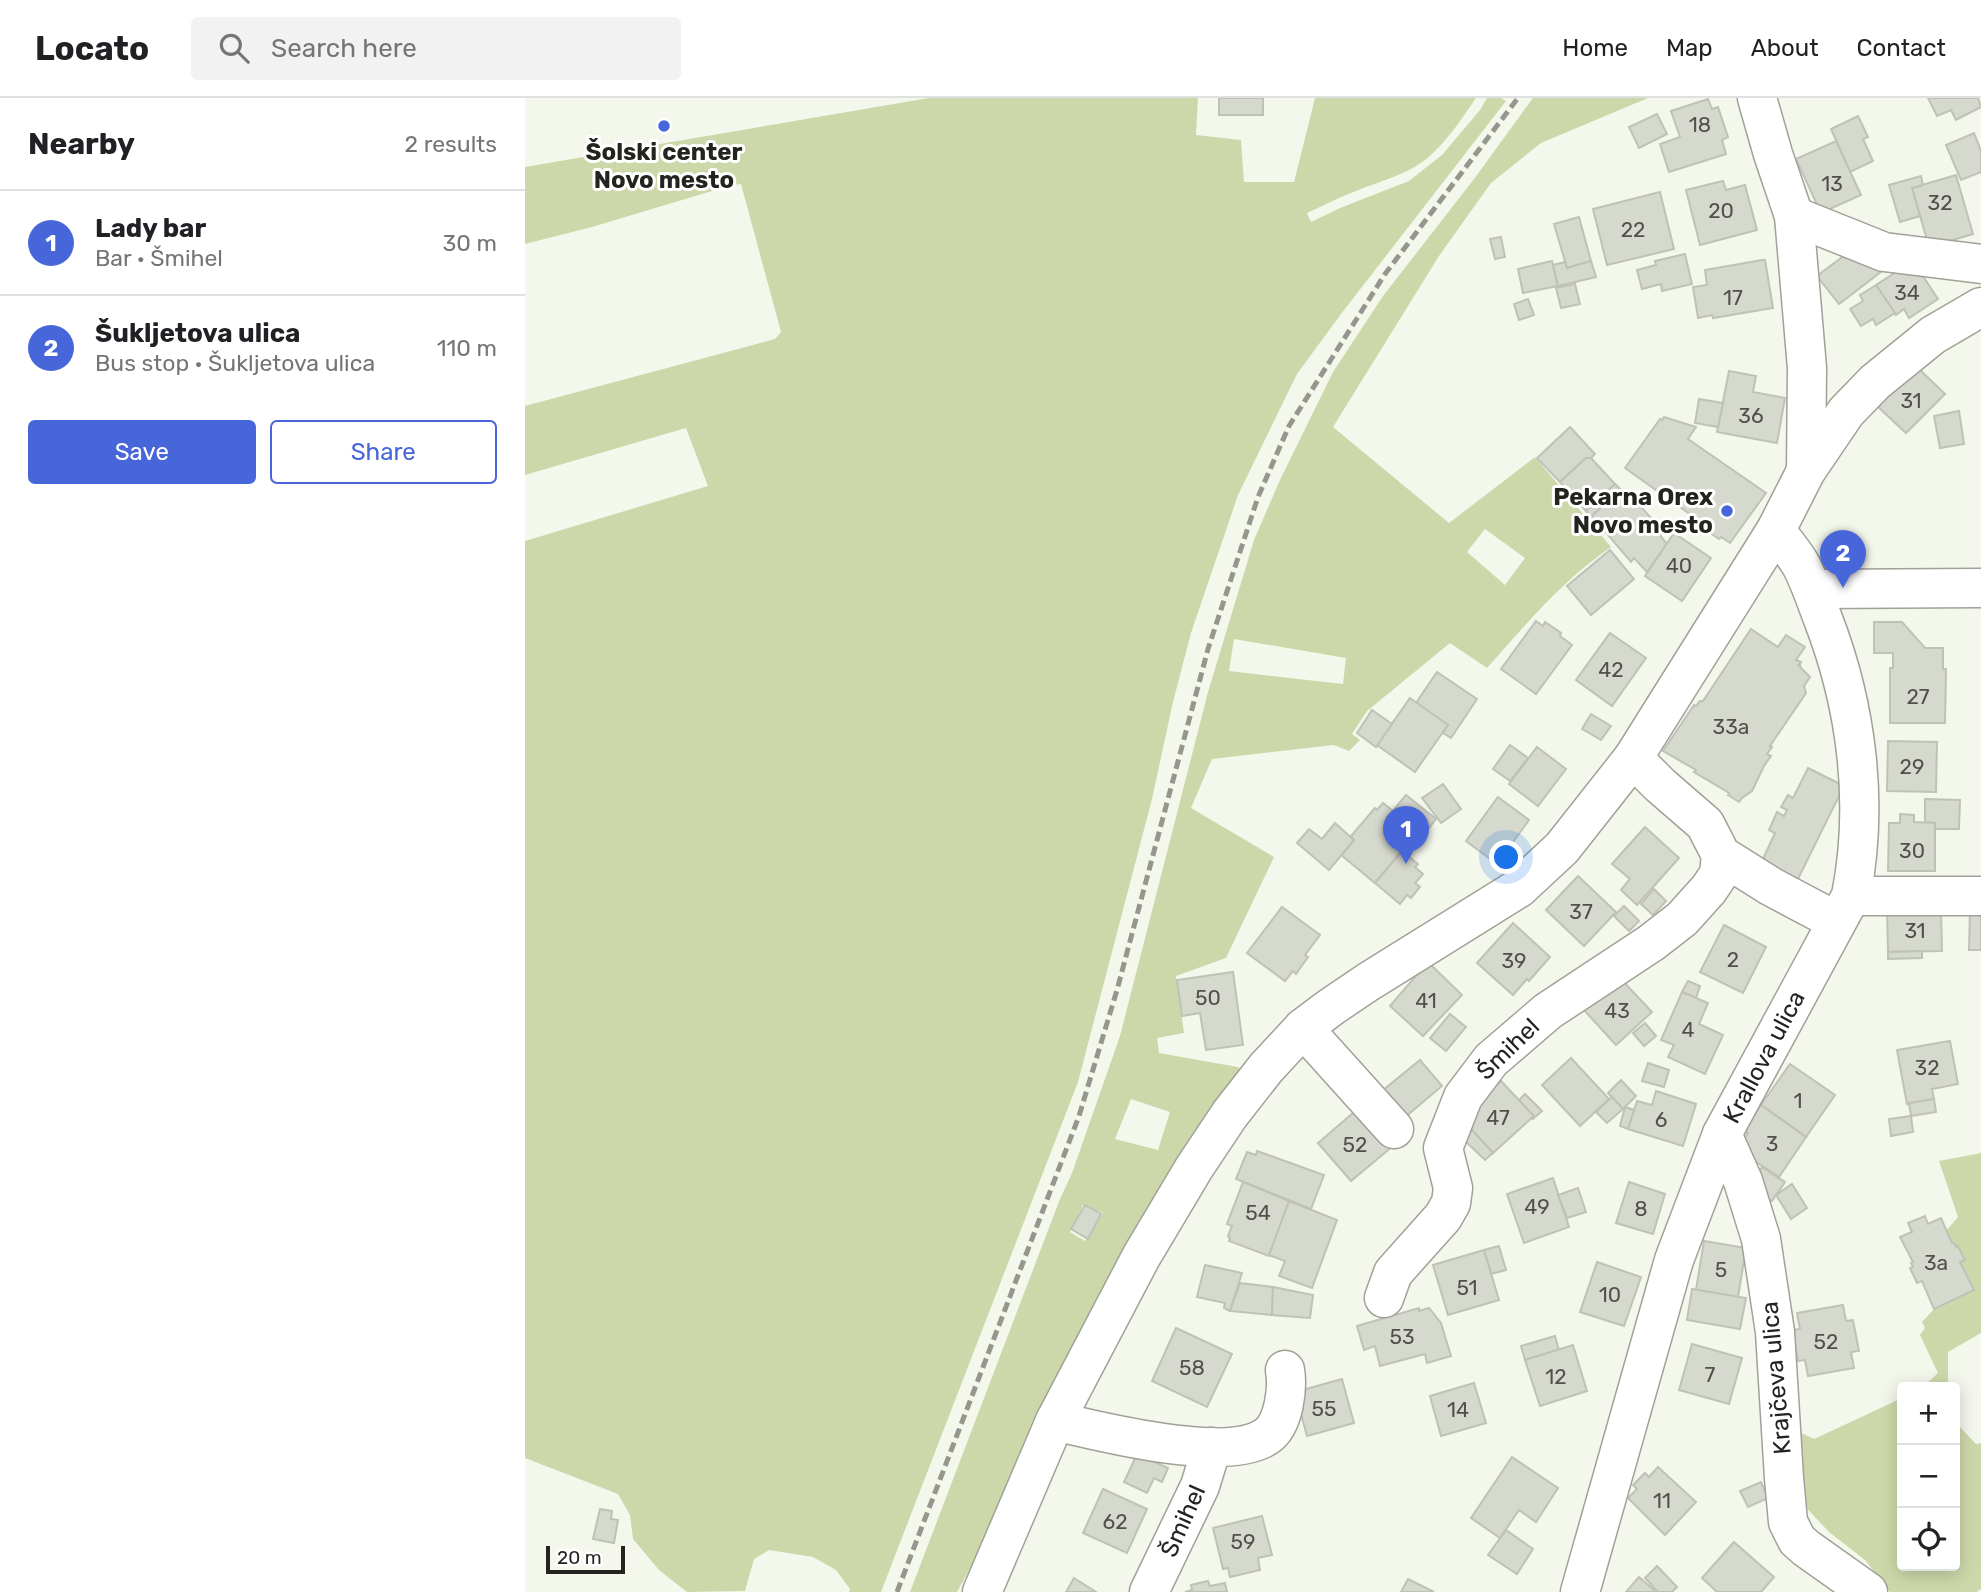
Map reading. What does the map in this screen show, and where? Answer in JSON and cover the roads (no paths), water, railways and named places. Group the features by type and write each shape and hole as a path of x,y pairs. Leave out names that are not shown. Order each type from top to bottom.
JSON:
{"street":[{"path":"1757,98 1794,216 1807,368 1805,471"},
{"path":"1794,216 1884,252 1981,264"},
{"path":"982,1592 1055,1421 1141,1257 1230,1114 1266,1068 1303,1028 1367,982 1519,888 1562,848 1633,758 1776,530 1805,471 1846,412 1875,382 1933,335 1981,307"},
{"name":"Krallova ulica","path":"1580,1592 1674,1261 1723,1134 1844,909 1861,827 1857,757 1848,701 1834,646 1800,564 1776,530"},
{"path":"1812,589 1981,588"},
{"path":"1633,758 1705,824 1721,855 1770,886 1844,909 1981,896"},
{"name":"Šmihel","path":"1384,1298 1394,1273 1443,1217 1451,1203 1453,1188 1443,1148 1462,1097 1491,1060 1548,1011 1651,943 1682,919 1719,874 1721,855"},
{"path":"1303,1028 1394,1129"},
{"name":"Krajčeva ulica","path":"1723,1134 1743,1181 1761,1239 1775,1332 1788,1522 1797,1540 1805,1548 1868,1592"},
{"name":"Šmihel","path":"1055,1421 1120,1436 1212,1447 1244,1444 1265,1438 1272,1432 1283,1410 1287,1382 1285,1370"},
{"name":"Šmihel","path":"1149,1592 1200,1486 1212,1447"}],"railway":[{"path":"897,1592 1079,1116 1117,990 1208,649 1258,497 1289,426 1385,274 1518,98"}],"place":[{"name":"Šolski center Novo mesto","path":"664,126"},
{"name":"Pekarna Orex Novo mesto","path":"1727,511"},
{"name":"Šukljetova ulica","path":"1843,588"},
{"name":"Lady bar","path":"1406,864"}]}
